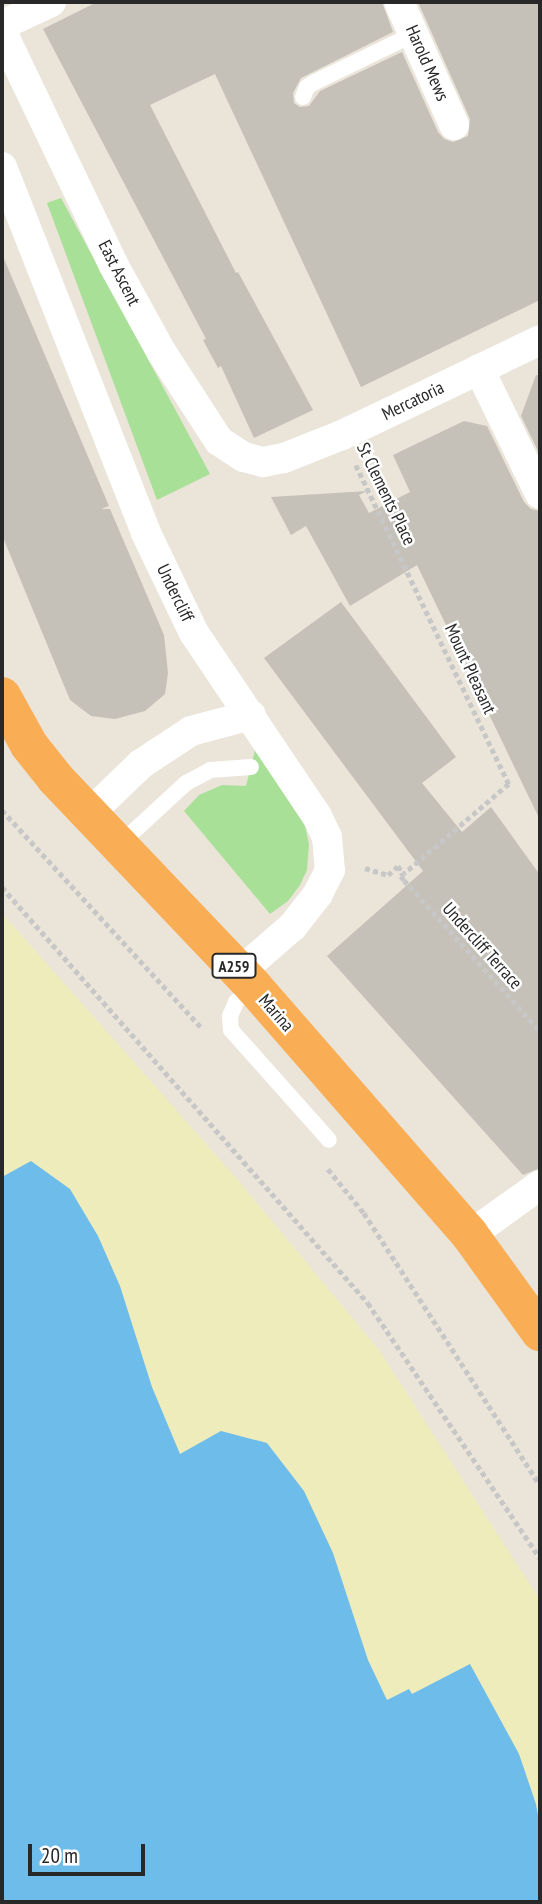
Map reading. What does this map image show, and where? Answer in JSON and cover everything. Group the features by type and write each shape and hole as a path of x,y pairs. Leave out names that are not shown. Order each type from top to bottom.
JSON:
{"highway":[{"name":"Marina","path":"2,696 29,745 89,814 246,979 470,1235"},
{"name":"A259","path":"470,1235 540,1332"}],"street":[{"path":"2,25 51,2"},
{"name":"Harold Mews","path":"399,2 454,125"},
{"name":"East Ascent","path":"2,33 113,264 162,354 219,442 244,457 262,462 284,458"},
{"name":"Undercliff","path":"2,167 146,533 194,633 317,816 331,857 330,870 318,894 246,979"},
{"name":"Mercatoria","path":"284,458 342,435 540,340"},
{"path":"479,369 540,494"},
{"path":"89,814 141,764 191,731 251,715"},
{"path":"470,1235 540,1185"}],"lane":[{"path":"303,97 307,87 315,82 414,34"},
{"path":"120,844 186,783 210,770 251,768"},
{"path":"246,979 230,1016 232,1030 329,1140"}],"path":[{"name":"St Clements Place","path":"342,435 406,565"},
{"name":"Mount Pleasant","path":"404,877 509,784 406,565"},
{"path":"387,875 398,866 404,877"},
{"name":"Undercliff Terrace","path":"404,877 540,1031"},
{"path":"2,887 368,1303 540,1558"}],"green space":[{"path":"61,198 210,474 157,500 47,203"},
{"path":"255,750 305,826 309,844 307,870 300,885 288,901 270,914 184,811 199,795 222,785 246,786"}],"sand":[{"path":"2,913 238,1180 379,1350 540,1600 540,1902 2,1600"}],"water":[{"path":"31,1161 70,1189 98,1236 120,1286 152,1387 180,1454 221,1431 267,1443 304,1491 333,1553 368,1660 387,1700 409,1689 412,1694 470,1664 519,1754 536,1804 540,1827 540,1902 2,1902 2,1177"}],"building":[{"path":"97,2 382,2 393,32 301,78 293,93 294,103 300,107 309,106 320,91 402,52 438,132 444,139 453,142 468,136 470,119 418,2 540,2 540,300 361,387 215,74 150,105 236,273 238,272 313,410 254,438 221,366 218,368 203,340 206,339 43,29"},
{"path":"2,254 109,506 101,509 110,509 164,635 168,673 165,694 145,711 115,719 91,716 70,700 2,535"},
{"path":"536,375 540,376 540,455 521,416"},
{"path":"464,421 487,426 524,502 531,509 540,511 540,820 417,565 350,606 306,526 291,535 271,497 367,491 359,495 369,513 410,492 393,455"},
{"path":"341,602 456,757 422,783 462,832 491,807 540,875 540,1168 523,1175 327,956 423,871 264,658"}]}
